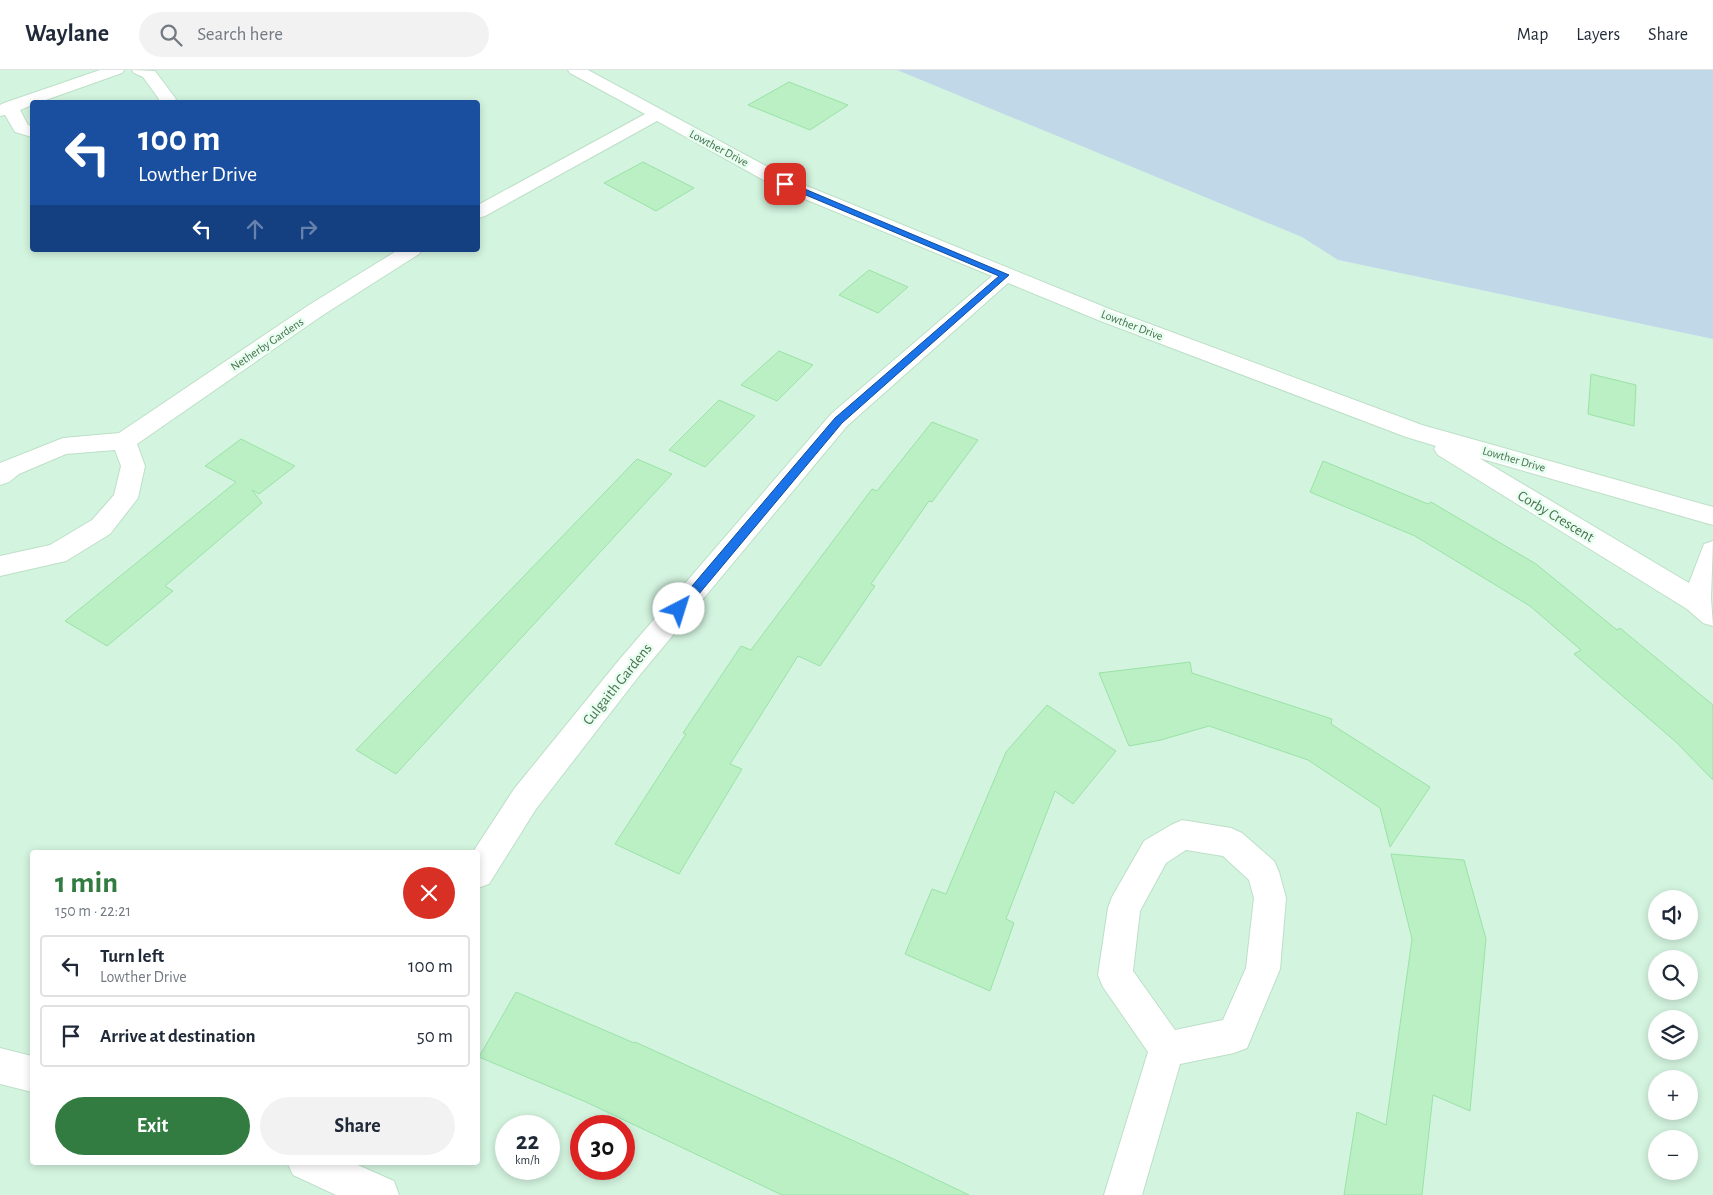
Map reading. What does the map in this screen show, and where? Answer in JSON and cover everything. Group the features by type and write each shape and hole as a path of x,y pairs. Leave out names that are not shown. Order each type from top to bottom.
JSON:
{"street":[{"path":"31,100 116,70"},
{"path":"140,70 148,74 167,100"},
{"name":"Lowther Drive","path":"576,70 785,184 1105,315 1414,431 1713,516"},
{"path":"30,100 5,109 21,128 30,131"},
{"path":"480,211 658,114"},
{"name":"Netherby Gardens","path":"0,476 10,468 63,446 124,441 316,310 409,252"},
{"name":"Culgaith Gardens","path":"480,870 525,799 629,668 839,420 1005,275"},
{"name":"Corby Crescent","path":"1414,431 1705,608 1713,551"},
{"path":"0,566 57,554 102,527 126,498 133,466 124,441"},
{"path":"1182,835 1231,843 1263,872 1270,898 1263,969 1234,1035 1167,1049 1114,975 1124,908 1155,852 1182,835"},
{"path":"1123,1195 1167,1049"},
{"path":"0,1066 30,1074"},
{"path":"313,1165 380,1195"}],"shaded area":[{"path":"0,70 897,70 1303,237 1338,260 1713,339 1713,1195 0,1195"},
{"path":"897,70 1713,70 1713,339 1338,260 1302,237"}],"building":[{"path":"789,82 848,105 810,130 748,105"},
{"path":"643,162 694,188 656,211 604,183"},
{"path":"869,270 908,287 878,313 839,295"},
{"path":"779,351 813,365 777,401 741,385"},
{"path":"1591,374 1636,385 1634,426 1588,414"},
{"path":"719,400 755,416 705,467 669,450"},
{"path":"932,422 978,440 932,502 929,501 871,584 875,586 820,666 798,656 730,764 742,769 679,874 615,844 686,734 683,733 741,646 751,650 872,489 877,491"},
{"path":"241,439 295,466 259,494 252,490 262,503 165,586 173,591 107,646 65,621 236,482 205,466"},
{"path":"637,459 672,474 396,774 356,750"},
{"path":"1323,461 1428,504 1431,502 1536,564 1617,630 1620,628 1713,705 1713,780 1676,742 1574,654 1581,650 1530,606 1415,536 1310,492"},
{"path":"1190,662 1192,673 1332,719 1331,724 1430,787 1390,847 1380,808 1308,760 1209,726 1161,740 1129,746 1099,673"},
{"path":"1047,705 1116,751 1073,804 1055,791 1006,919 1014,923 990,991 905,954 932,889 946,894 1006,752"},
{"path":"1391,854 1464,860 1486,939 1470,1111 1433,1095 1422,1195 1344,1195 1357,1112 1386,1125 1412,939"},
{"path":"516,992 635,1042 969,1195 782,1195 635,1125 635,1115 613,1115 480,1057"}],"route":[{"path":"679,609 839,420 1005,275 785,184"}]}
